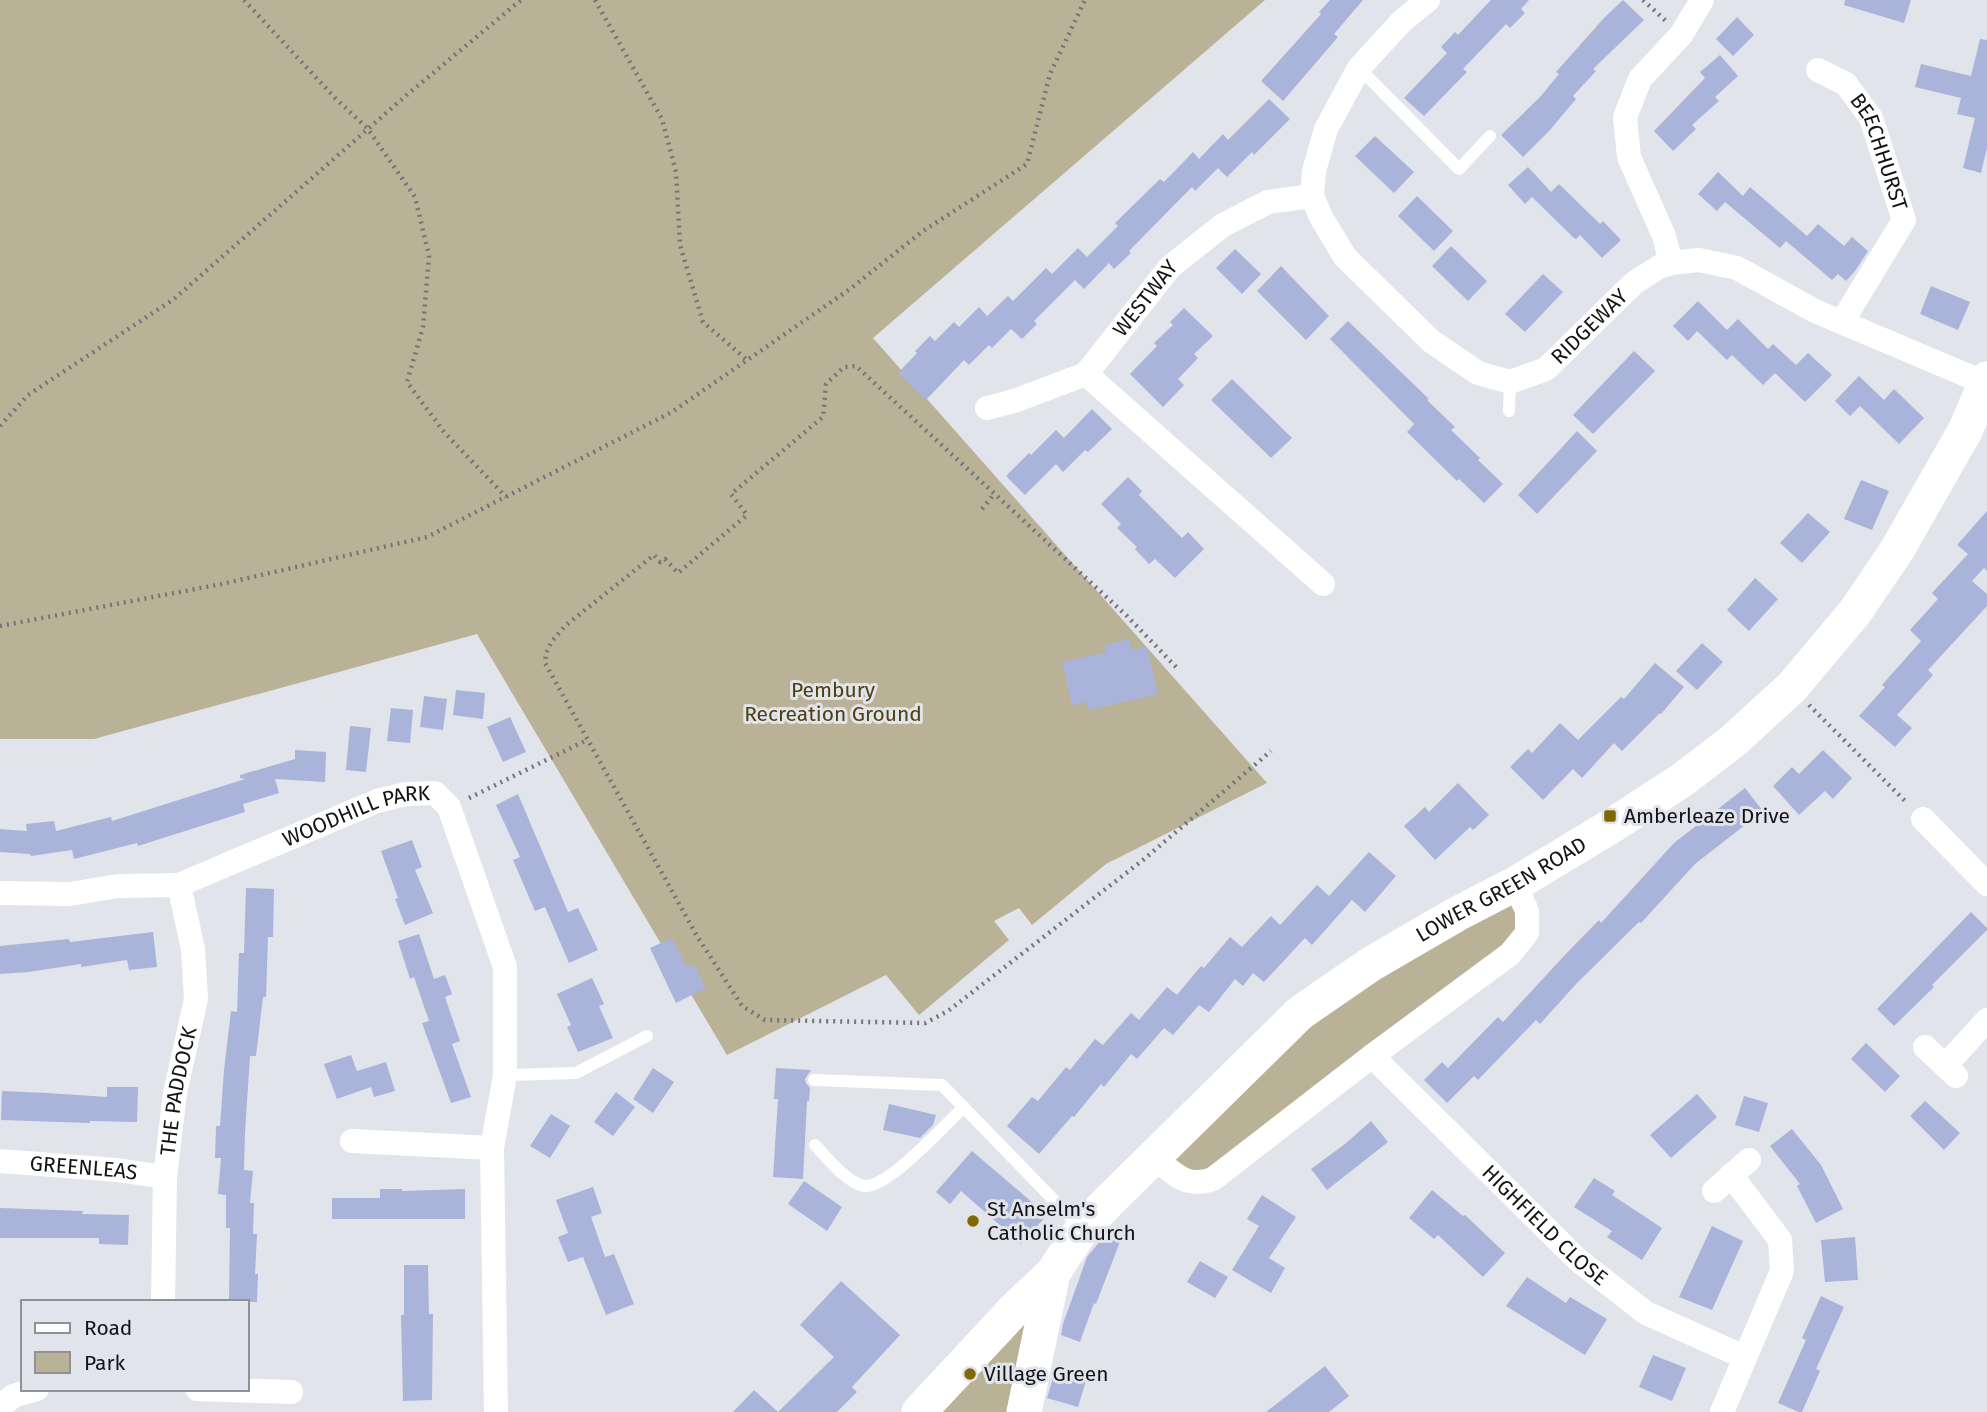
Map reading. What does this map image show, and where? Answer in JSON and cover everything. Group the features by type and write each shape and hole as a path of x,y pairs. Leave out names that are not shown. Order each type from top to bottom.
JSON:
{"street":[{"path":"1428,0 1401,22 1359,68 1326,129 1314,171 1312,196 1345,257 1431,341 1478,373 1510,382"},
{"path":"1671,263 1664,236 1629,157 1625,117 1640,79 1681,36 1702,0"},
{"name":"BEECHHURST","path":"1818,70 1846,84 1871,118 1904,220 1842,322"},
{"name":"WESTWAY","path":"1086,374 1170,268 1223,225 1268,202 1312,196"},
{"name":"RIDGEWAY","path":"1510,382 1546,369 1634,284 1659,267 1699,260 1737,268 1815,311 1986,381"},
{"path":"987,408 1014,401 1086,374 1323,584"},
{"name":"LOWER GREEN ROAD","path":"919,1412 1015,1309 1053,1273 1083,1229 1300,1013 1371,964 1515,884 1682,780 1733,741 1792,687 1855,612 1897,550 1965,431 1986,381"},
{"name":"WOODHILL PARK","path":"0,893 70,894 118,886 179,885 377,801 406,794 435,793 449,807 505,967 505,1075 492,1148 496,1412"},
{"path":"1923,819 1987,884"},
{"path":"1153,1157 1186,1182 1200,1184 1213,1180 1372,1056 1510,954 1527,933 1527,911 1515,884"},
{"name":"THE PADDOCK","path":"163,1300 166,1177 176,1093 196,999 193,949 179,885"},
{"path":"1925,1047 1950,1071 1987,1020"},
{"name":"HIGHFIELD CLOSE","path":"1372,1056 1578,1260 1646,1313 1744,1357"},
{"path":"352,1141 492,1148"},
{"name":"GREENLEAS","path":"0,1161 117,1170 166,1177"},
{"path":"1722,1412 1782,1271 1780,1240 1731,1175"},
{"name":"LOWER GREEN ROAD","path":"1024,1412 1053,1273"},
{"path":"0,1406 13,1396 30,1391"},
{"path":"248,1391 291,1392"}],"lane":[{"path":"1359,68 1459,169 1490,136"},
{"path":"1509,411 1510,382"},
{"path":"505,1075 576,1073 647,1036"},
{"path":"814,1080 942,1085 1083,1229"},
{"path":"815,1145 847,1178 863,1186 875,1184 894,1173 964,1107"}],"path":[{"path":"244,0 368,130 415,197 429,256 423,327 407,382 444,432 506,497"},
{"path":"0,426 28,395 174,299 521,0"},
{"path":"595,0 662,119 676,172 680,245 703,322 747,360"},
{"path":"0,626 222,584 427,537 672,412 850,289 923,231 1027,164 1050,74 1085,0"},
{"path":"1176,667 1128,616 856,366 845,367 827,384 823,417 732,494 747,515 678,573 665,559 660,562 654,555 565,626 552,640 545,663 697,936 742,1006 765,1020 925,1023 948,1012 1143,860 1271,751"},
{"path":"982,509 995,493"},
{"path":"1792,687 1923,819"},
{"path":"449,807 587,740"}],"green space":[{"name":"Pembury Recreation Ground","path":"0,0 1265,0 873,338 1267,783 1106,864 1032,925 1019,908 994,921 1009,940 919,1015 886,975 727,1055 477,634 94,739 0,739"},
{"path":"1515,884 1527,933 1213,1179 1153,1157 1300,1013"},
{"name":"Village Green","path":"1023,1320 1033,1326 1012,1412 938,1412"}],"building":[{"path":"1330,0 1363,0 1334,34 1338,37 1283,101 1261,81 1321,14 1319,12"},
{"path":"1491,0 1529,0 1521,9 1525,13 1510,28 1506,24 1463,69 1467,72 1424,116 1404,98 1447,53 1441,47 1455,32 1458,35"},
{"path":"1623,0 1644,20 1593,69 1596,71 1573,96 1576,99 1523,157 1501,135 1541,96 1559,74 1556,72"},
{"path":"1845,0 1911,0 1904,23 1844,5"},
{"path":"1737,17 1754,35 1733,56 1716,39"},
{"path":"1980,39 1987,40 1987,148 1981,173 1963,168 1975,118 1957,114 1961,98 1915,87 1921,64 1971,76"},
{"path":"1720,55 1738,76 1715,97 1719,101 1692,125 1696,129 1673,151 1654,131 1705,78 1700,72"},
{"path":"1269,99 1290,119 1254,155 1252,152 1227,177 1218,168 1195,191 1192,187 1114,269 1109,263 1084,289 1075,280 1034,321 1037,324 1022,339 1011,329 992,348 989,345 969,365 964,360 926,400 898,373 930,336 935,341 954,322 959,327 979,307 987,316 1008,296 1013,301 1046,268 1052,274 1078,248 1087,257 1118,226 1115,223 1160,179 1164,182 1193,152 1199,159 1223,134 1228,140"},
{"path":"1375,136 1414,172 1394,193 1355,156"},
{"path":"1528,167 1551,192 1559,184 1600,224 1603,221 1621,240 1602,258 1580,235 1574,238 1532,197 1525,204 1508,185"},
{"path":"1718,172 1743,196 1750,187 1807,236 1818,224 1844,246 1852,237 1868,251 1846,281 1838,274 1832,280 1786,241 1780,248 1725,202 1717,211 1698,194"},
{"path":"1417,196 1453,231 1434,251 1398,216"},
{"path":"1451,246 1487,281 1468,301 1432,266"},
{"path":"1235,249 1261,274 1242,294 1216,268"},
{"path":"1281,266 1329,316 1306,340 1257,291"},
{"path":"1543,274 1563,292 1525,332 1505,314"},
{"path":"1931,286 1970,302 1958,330 1920,314"},
{"path":"1698,301 1727,330 1738,319 1768,349 1773,344 1796,365 1808,353 1832,375 1805,402 1775,373 1763,385 1732,355 1727,360 1697,331 1688,341 1673,326"},
{"path":"1184,308 1213,336 1194,354 1198,358 1178,379 1184,385 1163,407 1130,374 1157,346 1154,343 1173,325 1170,322"},
{"path":"1348,321 1429,399 1427,400 1455,427 1451,430 1503,484 1484,503 1459,479 1457,481 1407,432 1414,424 1330,339"},
{"path":"1634,351 1655,371 1593,434 1573,415"},
{"path":"1859,376 1884,400 1894,389 1924,418 1899,444 1860,406 1850,416 1835,401"},
{"path":"1232,379 1292,438 1271,458 1211,400"},
{"path":"1092,409 1112,429 1063,472 1056,464 1025,495 1006,476 1056,430 1064,438"},
{"path":"1577,431 1597,451 1537,514 1518,495"},
{"path":"1128,477 1142,491 1139,495 1182,538 1188,532 1204,549 1175,578 1155,559 1149,564 1135,549 1137,547 1117,528 1121,524 1101,504"},
{"path":"1861,480 1889,491 1872,530 1844,519"},
{"path":"1987,511 1987,571 1984,568 1972,581 1987,594 1987,606 1928,670 1933,675 1897,715 1912,728 1895,747 1859,716 1921,641 1910,630 1938,599 1932,593 1968,554 1957,545"},
{"path":"1808,513 1830,532 1802,563 1780,543"},
{"path":"1755,578 1778,599 1749,631 1727,610"},
{"path":"1130,639 1132,650 1147,647 1158,694 1089,710 1087,702 1072,706 1062,662 1106,652 1104,645"},
{"path":"1702,643 1723,662 1697,690 1676,671"},
{"path":"1655,663 1684,687 1661,714 1622,751 1614,743 1582,778 1573,769 1543,800 1510,767 1528,749 1532,753 1560,723 1578,740 1621,697 1624,699"},
{"path":"456,690 485,693 483,719 453,715"},
{"path":"424,696 447,699 443,730 420,727"},
{"path":"391,708 413,710 410,743 387,741"},
{"path":"510,717 526,752 503,762 487,727"},
{"path":"350,726 371,728 366,772 346,770"},
{"path":"295,750 326,752 325,782 275,779 279,793 243,804 245,812 138,846 137,843 74,859 72,850 31,856 0,852 0,829 27,831 26,824 54,821 56,831 111,817 112,821 245,779 240,778 240,775 295,759"},
{"path":"1823,750 1852,778 1833,799 1825,791 1799,815 1773,786 1792,767 1799,774"},
{"path":"1458,783 1489,815 1473,830 1470,827 1435,860 1404,826 1425,807 1429,812"},
{"path":"1745,788 1763,811 1695,864 1641,923 1577,983 1540,1024 1536,1020 1478,1080 1474,1076 1447,1103 1424,1080 1442,1062 1448,1068 1498,1017 1503,1022 1599,920 1601,923 1674,843"},
{"path":"518,794 568,912 578,908 598,950 569,963 545,907 535,911 513,860 520,857 496,805"},
{"path":"412,840 422,867 415,870 433,913 405,925 381,851"},
{"path":"1369,852 1396,876 1365,912 1352,900 1312,945 1305,938 1264,982 1253,973 1243,986 1235,979 1209,1012 1199,1005 1173,1035 1164,1028 1137,1059 1131,1054 1104,1087 1101,1084 1039,1154 1007,1126 1032,1097 1038,1101 1066,1067 1070,1070 1095,1039 1103,1045 1131,1013 1139,1020 1167,987 1177,995 1230,937 1242,947 1271,916 1280,925 1317,885 1329,896"},
{"path":"246,888 274,889 273,937 268,937 266,997 263,997 256,1056 250,1056 245,1133 244,1170 253,1171 250,1203 254,1203 253,1234 257,1234 257,1302 229,1300 230,1228 226,1228 226,1195 218,1194 221,1158 215,1158 216,1126 220,1126 231,1011 237,1012 239,953 244,953"},
{"path":"1971,912 1987,930 1894,1026 1877,1009"},
{"path":"153,932 157,967 129,970 127,960 0,974 0,946 69,939 70,942"},
{"path":"419,934 434,979 445,975 452,994 445,997 460,1041 452,1044 471,1097 451,1103 422,1023 429,1021 414,977 410,979 398,941"},
{"path":"672,938 687,967 694,964 706,988 676,1003 650,948"},
{"path":"592,978 604,1004 599,1006 613,1038 578,1052 567,1027 571,1025 557,994"},
{"path":"1866,1043 1900,1076 1885,1092 1851,1059"},
{"path":"351,1055 357,1071 386,1062 395,1091 374,1097 371,1087 337,1099 324,1064"},
{"path":"653,1068 674,1082 653,1113 633,1099"},
{"path":"776,1068 811,1070 805,1079 810,1088 803,1179 773,1177 778,1099 774,1099"},
{"path":"107,1087 138,1087 137,1122 1,1120 2,1091 107,1097"},
{"path":"616,1092 635,1107 613,1136 594,1122"},
{"path":"1697,1094 1717,1117 1671,1158 1650,1135"},
{"path":"1744,1096 1768,1103 1759,1132 1735,1125"},
{"path":"1925,1101 1960,1133 1944,1150 1910,1116"},
{"path":"889,1104 936,1115 933,1125 920,1138 883,1130"},
{"path":"551,1114 570,1126 550,1158 530,1146"},
{"path":"1371,1121 1388,1142 1327,1190 1311,1169"},
{"path":"1792,1129 1821,1165 1843,1209 1816,1223 1797,1186 1800,1184 1770,1146"},
{"path":"972,1151 1047,1215 1021,1244 961,1191 950,1204 936,1192"},
{"path":"1594,1178 1615,1191 1612,1195 1662,1228 1642,1260 1607,1237 1612,1231 1574,1207"},
{"path":"804,1181 842,1207 827,1231 788,1204"},
{"path":"593,1187 602,1213 591,1217 605,1257 614,1254 634,1304 606,1315 583,1257 568,1262 558,1237 568,1233 556,1200"},
{"path":"380,1189 465,1189 465,1219 332,1219 332,1198 380,1198"},
{"path":"1432,1190 1465,1215 1505,1253 1483,1277 1438,1235 1434,1239 1409,1218"},
{"path":"1262,1195 1296,1217 1269,1258 1285,1268 1271,1293 1232,1270 1259,1226 1247,1219"},
{"path":"0,1208 129,1215 128,1245 99,1244 99,1238 0,1238"},
{"path":"1712,1226 1743,1241 1712,1310 1679,1297"},
{"path":"1106,1234 1121,1239 1080,1342 1061,1335 1063,1324 1087,1257"},
{"path":"1855,1237 1858,1280 1825,1282 1821,1240"},
{"path":"1200,1261 1228,1277 1215,1298 1187,1282"},
{"path":"404,1265 428,1265 429,1314 433,1314 432,1400 403,1401 401,1315 404,1315"},
{"path":"1527,1277 1566,1303 1570,1297 1607,1319 1585,1355 1506,1306"},
{"path":"841,1281 900,1335 852,1387 857,1392 837,1412 778,1412 834,1357 800,1325"},
{"path":"1821,1296 1844,1307 1816,1369 1820,1371 1802,1412 1799,1412 1778,1403 1806,1340 1802,1338"},
{"path":"1653,1355 1686,1368 1672,1401 1639,1387"},
{"path":"1325,1366 1349,1396 1329,1412 1266,1412"},
{"path":"1055,1371 1086,1381 1078,1407 1047,1398"},
{"path":"754,1390 778,1412 733,1412"}],"place":[{"name":"Amberleaze Drive","path":"1610,816"},
{"name":"St Anselm's Catholic Church","path":"973,1221"},
{"name":"Village Green","path":"970,1374"}]}
